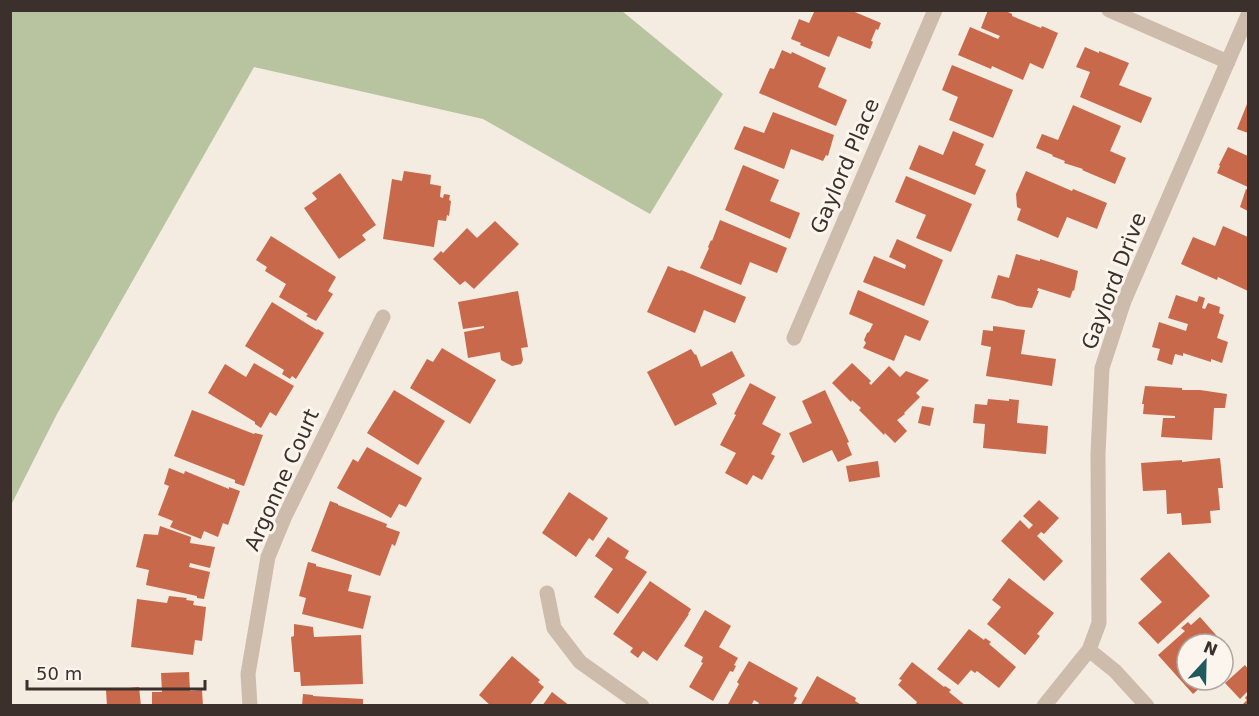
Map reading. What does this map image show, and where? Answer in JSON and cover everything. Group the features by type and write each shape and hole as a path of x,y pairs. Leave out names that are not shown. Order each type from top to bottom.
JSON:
{"street":[{"name":"Gaylord Place","path":"794,338 935,10"},
{"path":"1108,10 1228,62"},
{"name":"Gaylord Drive","path":"1044,705 1089,650 1099,623 1098,454 1102,368 1124,301 1248,15"},
{"name":"Argonne Court","path":"250,705 248,674 268,556 285,516 382,317"},
{"path":"547,593 554,628 580,662 642,705"},
{"path":"1089,650 1115,671 1147,705"}],"green space":[{"path":"11,10 622,11 723,94 650,214 483,119 254,67 57,414 11,505"}],"building":[{"path":"815,10 850,10 881,23 878,30 876,29 870,49 838,36 829,57 791,39 799,19 809,23"},
{"path":"988,10 1004,10 1012,16 1058,33 1043,69 1030,63 1023,80 992,66 991,69 958,55 970,27 998,39 1000,36 981,28"},
{"path":"1085,47 1129,63 1119,85 1152,98 1141,123 1080,97 1090,72 1076,67"},
{"path":"782,50 791,54 792,52 826,68 818,87 847,100 836,126 759,93 770,68 774,69"},
{"path":"952,65 1013,90 993,138 949,120 958,97 942,90"},
{"path":"1248,104 1248,133 1237,129"},
{"path":"1073,105 1121,126 1110,151 1126,158 1115,184 1064,163 1065,161 1036,148 1042,134 1058,140"},
{"path":"773,112 834,135 828,156 826,155 823,161 791,149 784,169 734,149 744,126 764,133"},
{"path":"953,131 984,144 975,165 986,170 975,195 909,169 919,145 943,155"},
{"path":"1228,147 1248,156 1248,187 1217,173"},
{"path":"743,165 779,180 770,201 800,213 790,239 725,210"},
{"path":"404,171 431,175 430,184 441,186 440,197 443,198 444,194 450,195 449,216 447,215 446,221 438,220 434,247 383,239 392,179 402,181"},
{"path":"1026,171 1107,203 1097,229 1067,217 1058,238 1017,220 1021,209 1017,207 1016,194"},
{"path":"340,173 376,225 362,235 366,240 339,259 304,208 317,199 312,193"},
{"path":"906,176 972,204 951,252 916,238 926,215 895,202"},
{"path":"1246,189 1248,190 1248,211 1240,207"},
{"path":"720,220 787,248 777,273 750,262 741,285 700,268"},
{"path":"495,221 519,244 474,289 465,281 460,285 433,259 441,251 443,253 467,228 477,238"},
{"path":"1223,226 1248,237 1248,291 1181,264 1193,237 1215,246"},
{"path":"271,236 336,277 328,291 333,294 316,321 279,297 286,284 265,271 267,267 256,260"},
{"path":"897,239 943,260 924,306 863,282 874,256 905,269 906,265 889,257"},
{"path":"1016,254 1078,271 1074,291 1070,298 1038,288 1037,291 1039,291 1032,308 991,298 998,275 1009,278"},
{"path":"668,266 746,297 735,323 704,310 695,333 647,312"},
{"path":"858,290 929,321 920,341 905,335 894,361 863,348 866,343 864,340 873,324 849,314"},
{"path":"518,291 528,347 521,348 523,360 521,364 512,366 501,360 500,352 468,358 464,332 484,328 484,326 463,329 458,302"},
{"path":"1176,295 1197,302 1199,296 1205,298 1202,308 1205,309 1208,303 1220,307 1219,313 1224,315 1217,338 1228,342 1222,363 1183,353 1183,356 1175,354 1172,365 1157,360 1160,349 1152,347 1159,322 1186,331 1188,324 1168,318"},
{"path":"272,302 324,333 296,379 292,376 290,379 282,374 284,370 245,346"},
{"path":"993,326 1025,330 1021,354 1056,359 1052,386 986,376 991,347 981,345 983,330 993,331"},
{"path":"442,348 496,380 470,424 410,388 427,359 433,362"},
{"path":"691,349 696,354 701,367 732,351 745,376 712,394 717,404 675,426 647,372"},
{"path":"254,363 294,386 276,416 270,412 261,428 208,393 225,364 246,377"},
{"path":"852,363 871,381 869,383 871,385 889,366 900,377 906,371 929,380 916,393 920,397 897,420 907,431 895,443 859,410 861,408 852,400 851,402 832,383"},
{"path":"750,383 776,397 762,424 781,434 771,454 775,456 762,480 753,475 747,485 725,473 736,453 720,445"},
{"path":"1145,386 1227,394 1225,408 1214,408 1212,440 1161,437 1163,418 1175,418 1175,416 1143,414"},
{"path":"394,390 445,421 418,465 367,433"},
{"path":"825,390 849,442 847,443 852,455 838,462 832,450 803,463 789,433 812,423 802,401"},
{"path":"988,399 1019,400 1017,423 1048,426 1046,454 983,448 985,424 973,423 975,404 987,405"},
{"path":"922,406 934,408 930,426 918,423"},
{"path":"192,410 254,434 263,435 244,486 235,483 235,480 174,456"},
{"path":"367,447 422,478 406,507 399,504 391,518 337,488 353,459 358,462"},
{"path":"1220,458 1223,488 1218,488 1220,510 1210,511 1211,523 1182,525 1181,513 1167,514 1166,490 1143,491 1141,463"},
{"path":"878,461 880,477 849,482 846,466"},
{"path":"169,468 184,474 185,471 229,489 229,487 240,491 228,525 223,523 218,537 204,531 201,539 170,527 173,521 158,515 169,486 164,484"},
{"path":"569,492 608,518 593,541 589,538 576,557 542,533"},
{"path":"1039,500 1059,518 1044,534 1041,532 1037,536 1063,561 1044,581 1001,541 1020,520 1029,529 1033,525 1023,516"},
{"path":"330,501 387,524 386,527 400,532 395,546 392,544 380,576 311,551"},
{"path":"160,526 191,537 190,543 215,547 210,568 190,563 189,567 210,572 204,599 146,585 149,570 136,567 144,534 158,535"},
{"path":"608,537 629,551 625,558 647,572 618,614 594,597 613,569 595,556"},
{"path":"1169,552 1210,596 1158,644 1138,623 1162,602 1140,579"},
{"path":"308,562 352,575 348,591 371,596 363,629 302,614 306,598 299,596"},
{"path":"1009,578 1054,613 1037,634 1040,636 1025,655 987,624 1001,607 992,600"},
{"path":"650,581 691,609 657,661 643,651 638,658 630,652 633,648 613,634"},
{"path":"169,596 187,598 186,600 194,601 193,605 206,607 202,641 195,640 193,655 131,647 137,599 167,603"},
{"path":"705,610 731,626 719,647 738,658 733,672 730,671 713,701 689,687 703,663 701,662 703,657 684,646"},
{"path":"1200,617 1213,632 1184,632 1181,628 1188,622 1191,625"},
{"path":"294,624 313,627 314,637 361,635 363,684 301,686 300,672 294,672 291,637 294,636"},
{"path":"969,629 984,640 985,638 991,642 989,644 1016,667 999,688 977,671 975,673 971,670 958,685 937,669"},
{"path":"1175,640 1175,674 1158,655"},
{"path":"512,656 540,680 538,682 544,687 529,706 491,706 479,695"},
{"path":"749,661 798,688 794,696 797,698 792,706 757,706 759,703 754,700 751,706 727,706"},
{"path":"912,662 951,690 949,692 966,706 915,706 917,702 898,685 902,680 899,679"},
{"path":"1245,665 1248,669 1248,691 1240,699 1233,692 1235,674"},
{"path":"189,672 190,691 202,690 203,706 152,706 152,692 162,692 161,673"},
{"path":"817,676 856,698 855,701 863,706 800,706"},
{"path":"139,687 141,706 107,706 106,690"},
{"path":"552,692 570,706 542,706"},
{"path":"303,694 363,699 363,706 302,706"},
{"path":"1248,694 1248,706 1241,706 1247,700 1245,698"}]}
